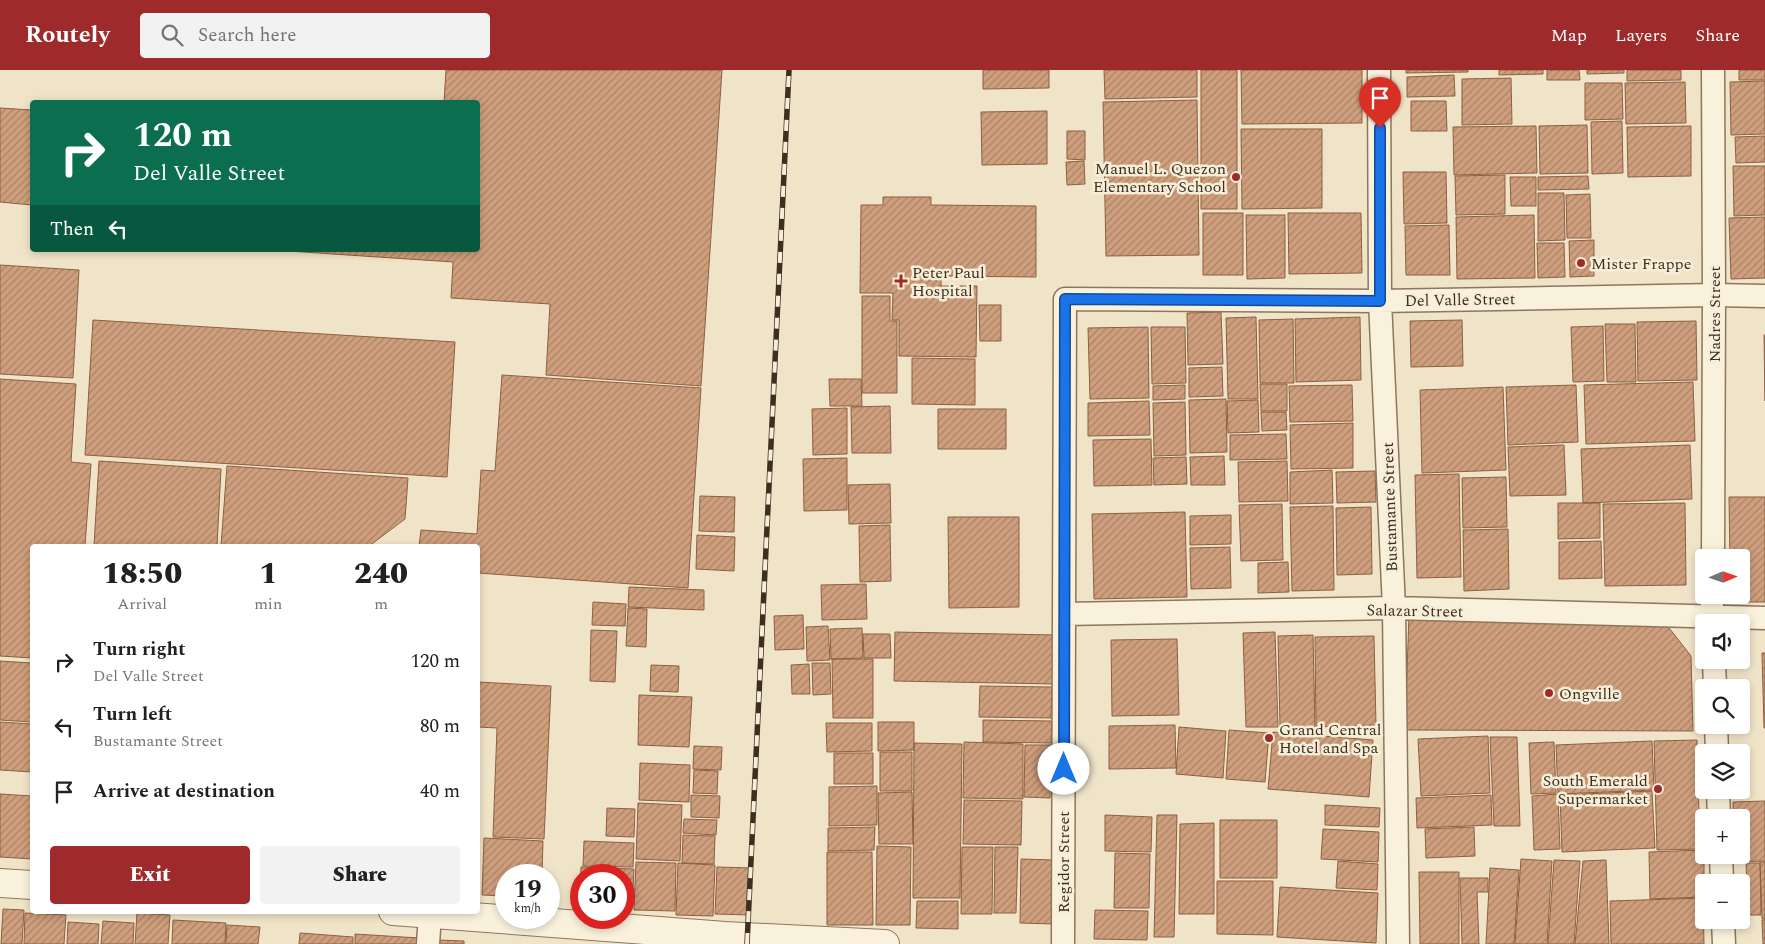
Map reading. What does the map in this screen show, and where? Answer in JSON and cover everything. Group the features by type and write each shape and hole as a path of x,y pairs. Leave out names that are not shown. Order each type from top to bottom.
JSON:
{"street":[{"name":"Bustamante Street","path":"1379,70 1380,301 1394,608 1398,944"},
{"name":"Nadres Street","path":"1713,70 1713,549"},
{"name":"Del Valle Street","path":"1065,299 1380,301 1714,295 1765,296"},
{"name":"Regidor Street","path":"1063,944 1065,299"},
{"name":"Salazar Street","path":"1064,614 1394,608 1712,611 1765,618"},
{"path":"0,883 30,885"},
{"path":"428,944 430,914 725,940 886,944"},
{"path":"1723,929 1724,944"}],"building":[{"path":"446,70 722,70 701,386 546,375 550,304 451,298 453,262 303,252 480,252 480,100 444,100"},
{"path":"983,70 1049,70 1049,88 983,89"},
{"path":"1104,70 1197,70 1197,97 1105,99"},
{"path":"1201,70 1237,70 1237,209 1201,209"},
{"path":"1241,70 1362,70 1362,123 1242,124"},
{"path":"1406,70 1468,70 1468,72 1406,73"},
{"path":"1499,70 1543,70 1543,74 1499,75"},
{"path":"1547,70 1579,70 1580,80 1547,80"},
{"path":"1587,70 1624,70 1624,73 1587,74"},
{"path":"1627,70 1681,70 1681,80 1627,81"},
{"path":"1739,70 1765,70 1765,80 1739,80"},
{"path":"1454,75 1455,96 1407,97 1407,77"},
{"path":"1511,78 1512,124 1462,125 1462,79"},
{"path":"1765,81 1765,134 1731,135 1730,82"},
{"path":"1685,82 1686,123 1626,124 1625,83"},
{"path":"1585,83 1622,83 1623,119 1585,120"},
{"path":"1197,100 1199,255 1106,256 1103,102"},
{"path":"1411,101 1446,101 1447,131 1411,131"},
{"path":"0,108 30,110 30,205 0,202"},
{"path":"1047,111 1047,164 982,165 981,112"},
{"path":"1622,121 1623,173 1592,174 1591,122"},
{"path":"1587,125 1588,173 1540,174 1539,126"},
{"path":"1536,126 1537,173 1454,175 1453,127"},
{"path":"1691,126 1691,176 1628,177 1627,127"},
{"path":"1241,129 1322,129 1322,208 1242,209"},
{"path":"1067,131 1085,131 1085,160 1067,159"},
{"path":"1765,136 1765,162 1736,163 1735,137"},
{"path":"1084,161 1085,184 1067,185 1066,162"},
{"path":"1733,166 1765,166 1765,215 1734,216"},
{"path":"1403,172 1446,172 1447,223 1404,224"},
{"path":"1505,175 1505,214 1456,215 1455,176"},
{"path":"1588,176 1589,189 1538,190 1538,177"},
{"path":"1510,177 1536,177 1536,206 1511,206"},
{"path":"1538,193 1564,193 1565,240 1538,241"},
{"path":"1590,194 1591,238 1567,238 1566,195"},
{"name":"Peter Paul Hospital","path":"883,197 931,197 931,205 1036,206 1036,277 941,276 941,286 977,286 976,357 899,356 899,320 892,320 893,293 860,293 861,205 883,205"},
{"path":"1203,213 1243,213 1243,275 1203,275"},
{"path":"1288,213 1361,213 1362,273 1289,274"},
{"path":"1246,215 1285,215 1285,278 1247,279"},
{"path":"1534,215 1535,278 1457,279 1456,217"},
{"path":"1765,217 1765,278 1731,279 1729,218"},
{"path":"1449,225 1450,275 1406,275 1405,226"},
{"path":"1594,240 1594,276 1570,277 1569,241"},
{"path":"1537,243 1564,243 1565,277 1538,278"},
{"path":"0,265 79,270 73,378 0,374"},
{"path":"862,296 890,296 890,321 897,321 897,393 862,393"},
{"path":"979,305 1001,305 1001,341 980,341"},
{"path":"1221,312 1223,364 1188,365 1187,313"},
{"path":"1256,317 1258,399 1228,399 1226,318"},
{"path":"1360,317 1361,380 1296,382 1295,319"},
{"path":"1293,319 1294,383 1260,383 1259,320"},
{"path":"93,320 455,342 447,477 85,455"},
{"path":"1462,320 1463,366 1411,367 1410,321"},
{"path":"1696,321 1697,380 1638,381 1637,322"},
{"path":"1605,324 1635,324 1636,382 1607,382"},
{"path":"1603,326 1604,381 1573,382 1571,327"},
{"path":"1148,327 1149,398 1090,399 1088,328"},
{"path":"1151,327 1185,327 1186,383 1152,384"},
{"path":"1764,335 1765,335 1765,401"},
{"path":"912,358 975,359 975,405 912,404"},
{"path":"1222,367 1223,396 1189,397 1189,368"},
{"path":"502,375 701,388 688,588 480,573 480,544 419,544 421,530 477,534 481,470 495,471"},
{"path":"0,379 76,384 71,462 91,464 85,544 30,544 30,658 0,656"},
{"path":"829,379 861,379 862,406 830,406"},
{"path":"1693,382 1695,441 1586,444 1584,385"},
{"path":"1260,384 1287,384 1287,411 1261,411"},
{"path":"1185,385 1185,399 1153,400 1153,386"},
{"path":"1352,385 1353,421 1290,422 1289,386"},
{"path":"1576,385 1578,442 1508,445 1506,387"},
{"path":"1503,387 1506,470 1422,473 1420,390"},
{"path":"1226,399 1227,452 1190,453 1189,400"},
{"path":"1258,400 1259,432 1228,433 1227,401"},
{"path":"1149,401 1150,435 1088,436 1088,403"},
{"path":"1185,402 1186,455 1154,456 1153,403"},
{"path":"890,406 891,453 852,453 851,407"},
{"path":"847,408 847,454 813,455 812,409"},
{"path":"938,409 1006,409 1006,449 938,449"},
{"path":"1261,412 1286,412 1287,430 1262,431"},
{"path":"1353,423 1353,468 1291,469 1290,425"},
{"path":"1286,434 1287,459 1230,460 1230,435"},
{"path":"1151,439 1152,485 1094,486 1093,440"},
{"path":"1564,445 1566,495 1510,496 1508,447"},
{"path":"1690,445 1692,499 1583,503 1581,449"},
{"path":"1224,456 1225,485 1191,485 1190,457"},
{"path":"1186,457 1187,484 1154,485 1153,458"},
{"path":"847,458 847,510 804,511 803,459"},
{"path":"99,461 221,469 217,544 94,544"},
{"path":"1287,461 1288,501 1239,502 1238,462"},
{"path":"227,466 408,478 405,519 372,544 221,544"},
{"path":"1332,470 1333,503 1290,504 1290,472"},
{"path":"1375,471 1376,502 1337,503 1336,472"},
{"path":"1459,474 1461,577 1417,578 1415,475"},
{"path":"1506,477 1507,527 1463,528 1462,478"},
{"path":"890,484 891,523 849,524 848,485"},
{"path":"700,496 735,497 734,532 699,531"},
{"path":"1729,497 1765,497 1765,602 1750,602 1750,549 1730,549"},
{"path":"1558,503 1600,503 1600,538 1558,539"},
{"path":"1685,503 1686,585 1605,586 1603,504"},
{"path":"1282,504 1283,560 1241,561 1239,505"},
{"path":"1333,506 1334,590 1292,591 1290,507"},
{"path":"1371,507 1372,574 1337,575 1336,508"},
{"path":"1185,512 1187,597 1094,599 1092,514"},
{"path":"1231,515 1231,544 1190,545 1190,516"},
{"path":"948,517 1019,517 1019,607 949,608"},
{"path":"890,525 891,581 860,582 859,526"},
{"path":"1508,529 1509,589 1464,591 1463,530"},
{"path":"697,535 735,537 734,571 696,569"},
{"path":"1601,541 1602,578 1559,579 1559,542"},
{"path":"1230,547 1231,588 1191,589 1190,548"},
{"path":"1288,562 1289,592 1258,593 1258,563"},
{"path":"866,584 867,619 822,620 821,585"},
{"path":"629,587 704,590 704,610 628,607"},
{"path":"593,602 626,604 625,626 592,625"},
{"path":"628,608 647,609 646,647 626,646"},
{"path":"803,615 804,649 775,650 774,616"},
{"name":"Ongville","path":"1409,615 1666,624 1691,656 1693,731 1405,730"},
{"path":"828,626 830,660 807,661 806,627"},
{"path":"862,628 863,658 831,659 830,629"},
{"path":"591,630 617,631 615,682 590,681"},
{"path":"895,632 1056,635 1055,684 894,681"},
{"path":"1275,632 1278,727 1246,727 1243,633"},
{"path":"863,634 890,634 891,658 864,658"},
{"path":"1313,635 1315,727 1280,727 1278,636"},
{"path":"1374,636 1376,725 1316,727 1315,637"},
{"path":"1177,639 1179,715 1112,716 1111,640"},
{"path":"1762,653 1765,653 1765,728 1764,728"},
{"path":"832,659 873,659 873,718 833,718"},
{"path":"0,661 30,663 30,722 0,720"},
{"path":"812,663 830,663 831,694 813,695"},
{"path":"809,664 810,694 792,694 791,665"},
{"path":"651,665 679,666 678,692 650,691"},
{"path":"480,682 551,686 544,839 493,837 497,728 480,727"},
{"path":"980,686 1052,687 1051,718 979,717"},
{"path":"639,695 692,697 689,747 638,745"},
{"path":"983,720 1052,721 1051,743 983,742"},
{"path":"0,722 30,724 30,772 0,770"},
{"path":"878,722 914,722 914,750 878,751"},
{"path":"826,723 872,723 872,751 827,752"},
{"path":"1175,725 1176,768 1109,769 1109,726"},
{"path":"1179,727 1226,731 1223,778 1176,774"},
{"path":"1229,730 1269,733 1265,782 1226,779"},
{"path":"1273,732 1373,740 1369,797 1268,789"},
{"path":"1488,736 1490,793 1421,796 1418,739"},
{"path":"1490,737 1517,737 1520,826 1494,826"},
{"path":"1697,740 1697,744 1695,744 1695,799 1699,799 1699,809 1695,809 1695,849 1657,850 1654,741"},
{"path":"1652,741 1654,790 1558,794 1556,745"},
{"path":"964,742 1023,744 1023,799 963,798"},
{"path":"1554,742 1556,793 1531,794 1529,743"},
{"path":"914,743 962,744 960,898 913,898"},
{"path":"1025,745 1051,745 1050,798 1024,797"},
{"path":"694,746 722,747 721,770 693,769"},
{"path":"880,752 912,752 912,791 880,791"},
{"path":"834,753 873,753 873,784 834,784"},
{"path":"640,763 690,765 689,802 639,800"},
{"path":"694,770 718,771 717,794 693,793"},
{"path":"877,786 877,825 829,826 829,787"},
{"path":"1652,791 1655,848 1562,852 1560,795"},
{"path":"912,792 913,844 879,844 878,793"},
{"path":"0,794 30,796 30,859 0,857"},
{"path":"1558,794 1560,849 1534,850 1532,796"},
{"path":"691,795 720,796 719,818 691,817"},
{"path":"1491,795 1492,825 1417,828 1416,798"},
{"path":"964,800 1022,801 1021,845 963,844"},
{"path":"1765,801 1765,861 1750,862 1750,809 1733,809 1733,802"},
{"path":"638,803 682,805 680,861 636,859"},
{"path":"1325,805 1380,808 1379,827 1325,825"},
{"path":"607,808 635,809 634,837 606,836"},
{"path":"1105,815 1152,817 1151,852 1105,851"},
{"path":"1157,815 1177,815 1174,937 1154,937"},
{"path":"684,819 717,820 716,835 683,833"},
{"path":"1220,820 1277,820 1277,878 1220,878"},
{"path":"1214,823 1214,914 1179,914 1180,824"},
{"path":"875,827 874,850 828,851 828,828"},
{"path":"1474,827 1475,856 1426,858 1425,829"},
{"path":"1323,829 1379,832 1378,862 1321,859"},
{"path":"683,835 715,836 714,864 682,863"},
{"path":"484,838 543,841 542,864 495,864 495,896 482,895"},
{"path":"584,841 634,843 633,864 583,864"},
{"path":"877,846 911,847 910,925 876,925"},
{"path":"962,847 993,847 992,914 961,914"},
{"path":"995,847 1018,847 1016,913 994,913"},
{"path":"1695,850 1695,864 1704,864 1704,874 1695,874 1695,897 1650,899 1649,852"},
{"path":"827,852 872,852 873,925 827,925"},
{"path":"1115,853 1150,854 1149,908 1114,908"},
{"path":"1021,859 1054,860 1053,924 1020,923"},
{"path":"1521,859 1552,861 1547,944 1515,944"},
{"path":"1554,860 1580,861 1574,944 1548,944"},
{"path":"1606,860 1609,944 1575,944 1583,861"},
{"path":"1338,861 1378,864 1377,890 1336,888"},
{"path":"636,862 676,863 675,911 635,910"},
{"path":"1760,862 1765,862 1765,919 1762,919"},
{"path":"678,863 715,865 713,916 676,915"},
{"path":"1760,863 1761,915 1750,915 1750,874 1746,874 1746,864"},
{"path":"717,867 752,868 750,915 715,914"},
{"path":"1490,868 1519,870 1514,944 1486,944"},
{"path":"1419,872 1459,872 1459,944 1420,944"},
{"path":"1460,878 1488,878 1488,892 1477,892 1479,944 1462,944"},
{"path":"1217,881 1273,881 1273,935 1217,934"},
{"path":"1280,887 1378,893 1376,943 1277,937"},
{"path":"1695,898 1695,929 1704,929 1704,944 1611,944 1610,901"},
{"path":"917,901 958,901 958,929 916,928"},
{"path":"3,909 24,910 22,944 1,944"},
{"path":"1095,910 1148,911 1147,940 1094,939"},
{"path":"25,913 66,915 64,944 24,944"},
{"path":"137,914 170,915 168,944 135,944"},
{"path":"173,920 226,923 225,944 172,944"},
{"path":"1762,920 1765,920 1765,944 1763,944"},
{"path":"103,921 134,923 133,944 101,944"},
{"path":"68,922 99,924 98,944 67,944"},
{"path":"227,925 260,927 258,944 226,944"},
{"path":"300,933 353,937 353,944 299,944"},
{"path":"355,934 419,938 418,944 355,944"},
{"path":"438,940 464,941 464,944 438,944"}],"railway":[{"path":"747,944 789,70"}],"place":[{"name":"Manuel L. Quezon Elementary School","path":"1236,177"},
{"name":"Mister Frappe","path":"1581,263"},
{"name":"Peter Paul Hospital","path":"901,281"},
{"name":"Ongville","path":"1549,693"},
{"name":"Grand Central Hotel and Spa","path":"1269,738"},
{"name":"South Emerald Supermarket","path":"1658,789"}],"route":[{"path":"1064,769 1065,299 1380,301 1380,128"}]}
